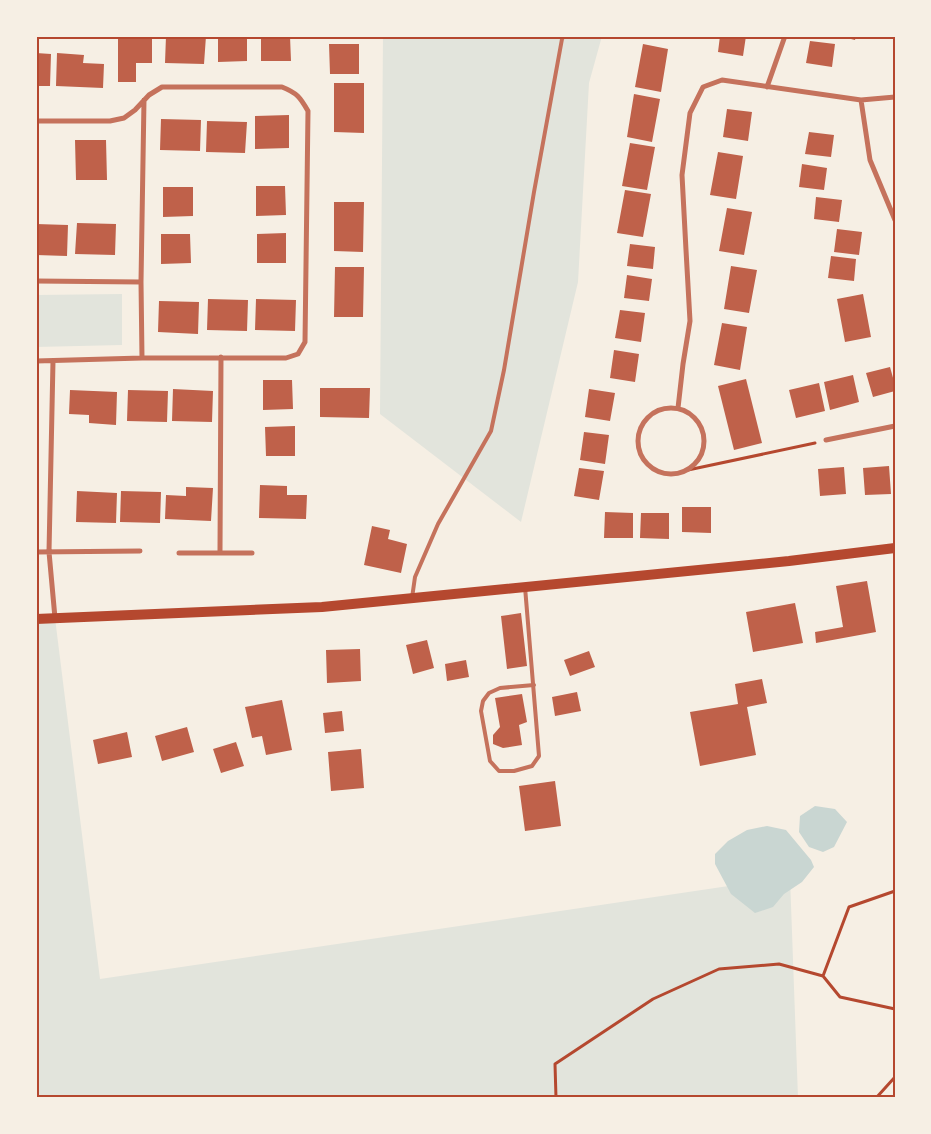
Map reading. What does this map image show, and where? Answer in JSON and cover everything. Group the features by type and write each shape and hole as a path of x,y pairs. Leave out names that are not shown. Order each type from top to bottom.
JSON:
{"main road":[{"path":"36,619 322,607 789,562 895,548"}],"street":[{"path":"767,87 785,36"},
{"path":"678,408 690,321 682,175 690,113 703,87 722,80 861,100 895,97"},
{"path":"36,121 110,121 124,118 149,95 162,88 282,88 294,92 308,110 305,342 298,354 286,358 221,357 36,361"},
{"path":"142,358 141,282 144,100"},
{"path":"861,100 870,160 895,220"},
{"path":"36,281 141,282"},
{"path":"220,552 221,357"},
{"path":"53,360 49,552 55,618"},
{"path":"678,408 693,416 703,430 703,453 697,463 688,470 678,474 666,475 646,465 640,456 637,446 638,435 641,425 648,416 657,410 678,408"},
{"path":"826,440 895,426"},
{"path":"36,552 140,552"},
{"path":"180,553 252,553"}],"lane":[{"path":"412,598 415,577 438,524 491,431 504,370 534,192 564,36"},
{"path":"525,587 534,685 538,756 532,766 514,771 499,770 490,761 481,711 484,701 489,693 500,688 534,685"}],"path":[{"path":"688,470 826,440"},
{"path":"823,976 849,907 895,891"},
{"path":"556,1098 555,1064 654,1000 719,969 779,964 823,976 840,997 895,1009"},
{"path":"876,1098 895,1077"}],"shaded area":[{"path":"383,36 602,36 589,83 578,282 521,522 380,414"},
{"path":"122,294 122,345 36,347 36,295"},
{"path":"36,618 55,618 100,979 790,877 798,1098 36,1098"},
{"path":"815,806 835,809 847,822 834,847 823,852 809,847 799,832 800,816"},
{"path":"767,826 786,830 811,860 814,867 802,882 784,894 773,907 755,913 731,894 715,864 715,854 728,841 747,830"}],"building":[{"path":"166,36 206,36 204,64 165,63"},
{"path":"218,36 247,36 247,61 218,62"},
{"path":"261,36 290,36 291,61 261,61"},
{"path":"720,36 746,36 743,56 718,52"},
{"path":"843,36 856,36 855,40"},
{"path":"118,39 152,39 152,63 136,63 136,82 118,82"},
{"path":"810,41 835,44 832,67 806,63"},
{"path":"329,44 359,44 359,74 330,74"},
{"path":"643,44 668,49 661,92 635,87"},
{"path":"36,53 51,54 50,86 36,86"},
{"path":"57,53 84,55 83,63 104,64 103,88 56,86"},
{"path":"334,83 364,83 364,133 334,132"},
{"path":"634,94 660,99 652,142 627,137"},
{"path":"727,109 752,112 748,141 723,137"},
{"path":"289,115 289,148 255,149 255,116"},
{"path":"161,119 201,120 200,151 160,150"},
{"path":"207,121 247,122 245,153 206,152"},
{"path":"809,132 834,135 831,157 805,154"},
{"path":"75,140 106,140 107,180 76,180"},
{"path":"630,143 655,147 647,190 622,186"},
{"path":"718,152 743,156 736,199 710,195"},
{"path":"802,164 827,168 824,190 799,187"},
{"path":"256,186 285,186 286,215 256,216"},
{"path":"163,187 193,187 193,216 163,217"},
{"path":"625,190 651,194 643,237 617,233"},
{"path":"816,197 842,200 839,222 814,219"},
{"path":"334,202 364,202 363,252 334,251"},
{"path":"727,208 752,212 744,255 719,251"},
{"path":"77,223 116,224 115,255 75,254"},
{"path":"36,224 68,225 67,256 36,255"},
{"path":"837,229 862,232 859,255 834,252"},
{"path":"286,233 286,263 257,263 257,234"},
{"path":"161,234 190,234 191,263 161,264"},
{"path":"630,244 655,247 653,269 627,266"},
{"path":"831,256 856,259 854,281 828,278"},
{"path":"731,266 757,270 749,313 724,309"},
{"path":"335,267 364,267 363,317 334,317"},
{"path":"627,275 652,279 649,301 624,298"},
{"path":"863,294 871,337 845,342 837,299"},
{"path":"208,299 248,300 247,331 207,330"},
{"path":"256,299 296,300 295,331 255,330"},
{"path":"159,301 199,302 198,334 158,332"},
{"path":"620,310 645,313 641,342 615,338"},
{"path":"722,323 747,327 740,370 714,365"},
{"path":"614,350 639,354 635,382 610,378"},
{"path":"890,367 895,391 873,397 866,373"},
{"path":"853,375 859,402 830,410 824,382"},
{"path":"746,379 762,443 734,450 718,386"},
{"path":"263,380 292,380 293,409 263,410"},
{"path":"819,383 825,411 796,418 789,390"},
{"path":"320,388 370,388 369,418 320,417"},
{"path":"173,389 213,391 212,422 172,421"},
{"path":"589,389 615,393 610,421 585,417"},
{"path":"70,390 117,392 116,425 89,423 89,415 69,414"},
{"path":"128,390 168,391 167,422 127,421"},
{"path":"295,426 295,456 266,456 265,427"},
{"path":"584,432 609,435 605,464 580,460"},
{"path":"889,466 891,494 865,495 863,468"},
{"path":"844,467 846,494 820,496 818,469"},
{"path":"579,468 604,471 599,500 574,496"},
{"path":"260,485 287,486 287,495 307,495 306,519 259,518"},
{"path":"186,487 213,488 211,521 165,519 166,495 186,496"},
{"path":"77,491 117,493 116,523 76,522"},
{"path":"121,491 161,492 160,523 120,522"},
{"path":"682,507 711,507 711,533 682,532"},
{"path":"605,512 633,513 633,538 604,538"},
{"path":"641,513 669,513 669,539 640,538"},
{"path":"372,526 390,530 388,539 407,544 401,573 364,565"},
{"path":"867,581 876,632 816,643 815,632 843,627 836,586"},
{"path":"795,603 803,643 753,652 746,612"},
{"path":"521,613 527,666 507,669 501,616"},
{"path":"427,640 434,668 413,674 406,645"},
{"path":"360,649 361,681 327,683 326,650"},
{"path":"589,651 595,667 570,676 564,660"},
{"path":"466,660 469,677 447,681 445,664"},
{"path":"762,679 767,703 747,707 756,755 700,766 690,712 738,704 735,684"},
{"path":"577,692 581,711 555,716 552,697"},
{"path":"522,694 527,722 519,725 522,745 503,748 493,744 493,735 500,727 495,698"},
{"path":"282,700 292,750 266,755 262,736 252,738 245,707"},
{"path":"342,711 344,731 325,733 323,713"},
{"path":"187,727 194,752 162,761 155,736"},
{"path":"127,732 132,757 98,764 93,740"},
{"path":"236,742 244,766 221,773 213,749"},
{"path":"361,749 364,788 331,791 328,752"},
{"path":"555,781 561,826 525,831 519,786"}]}
